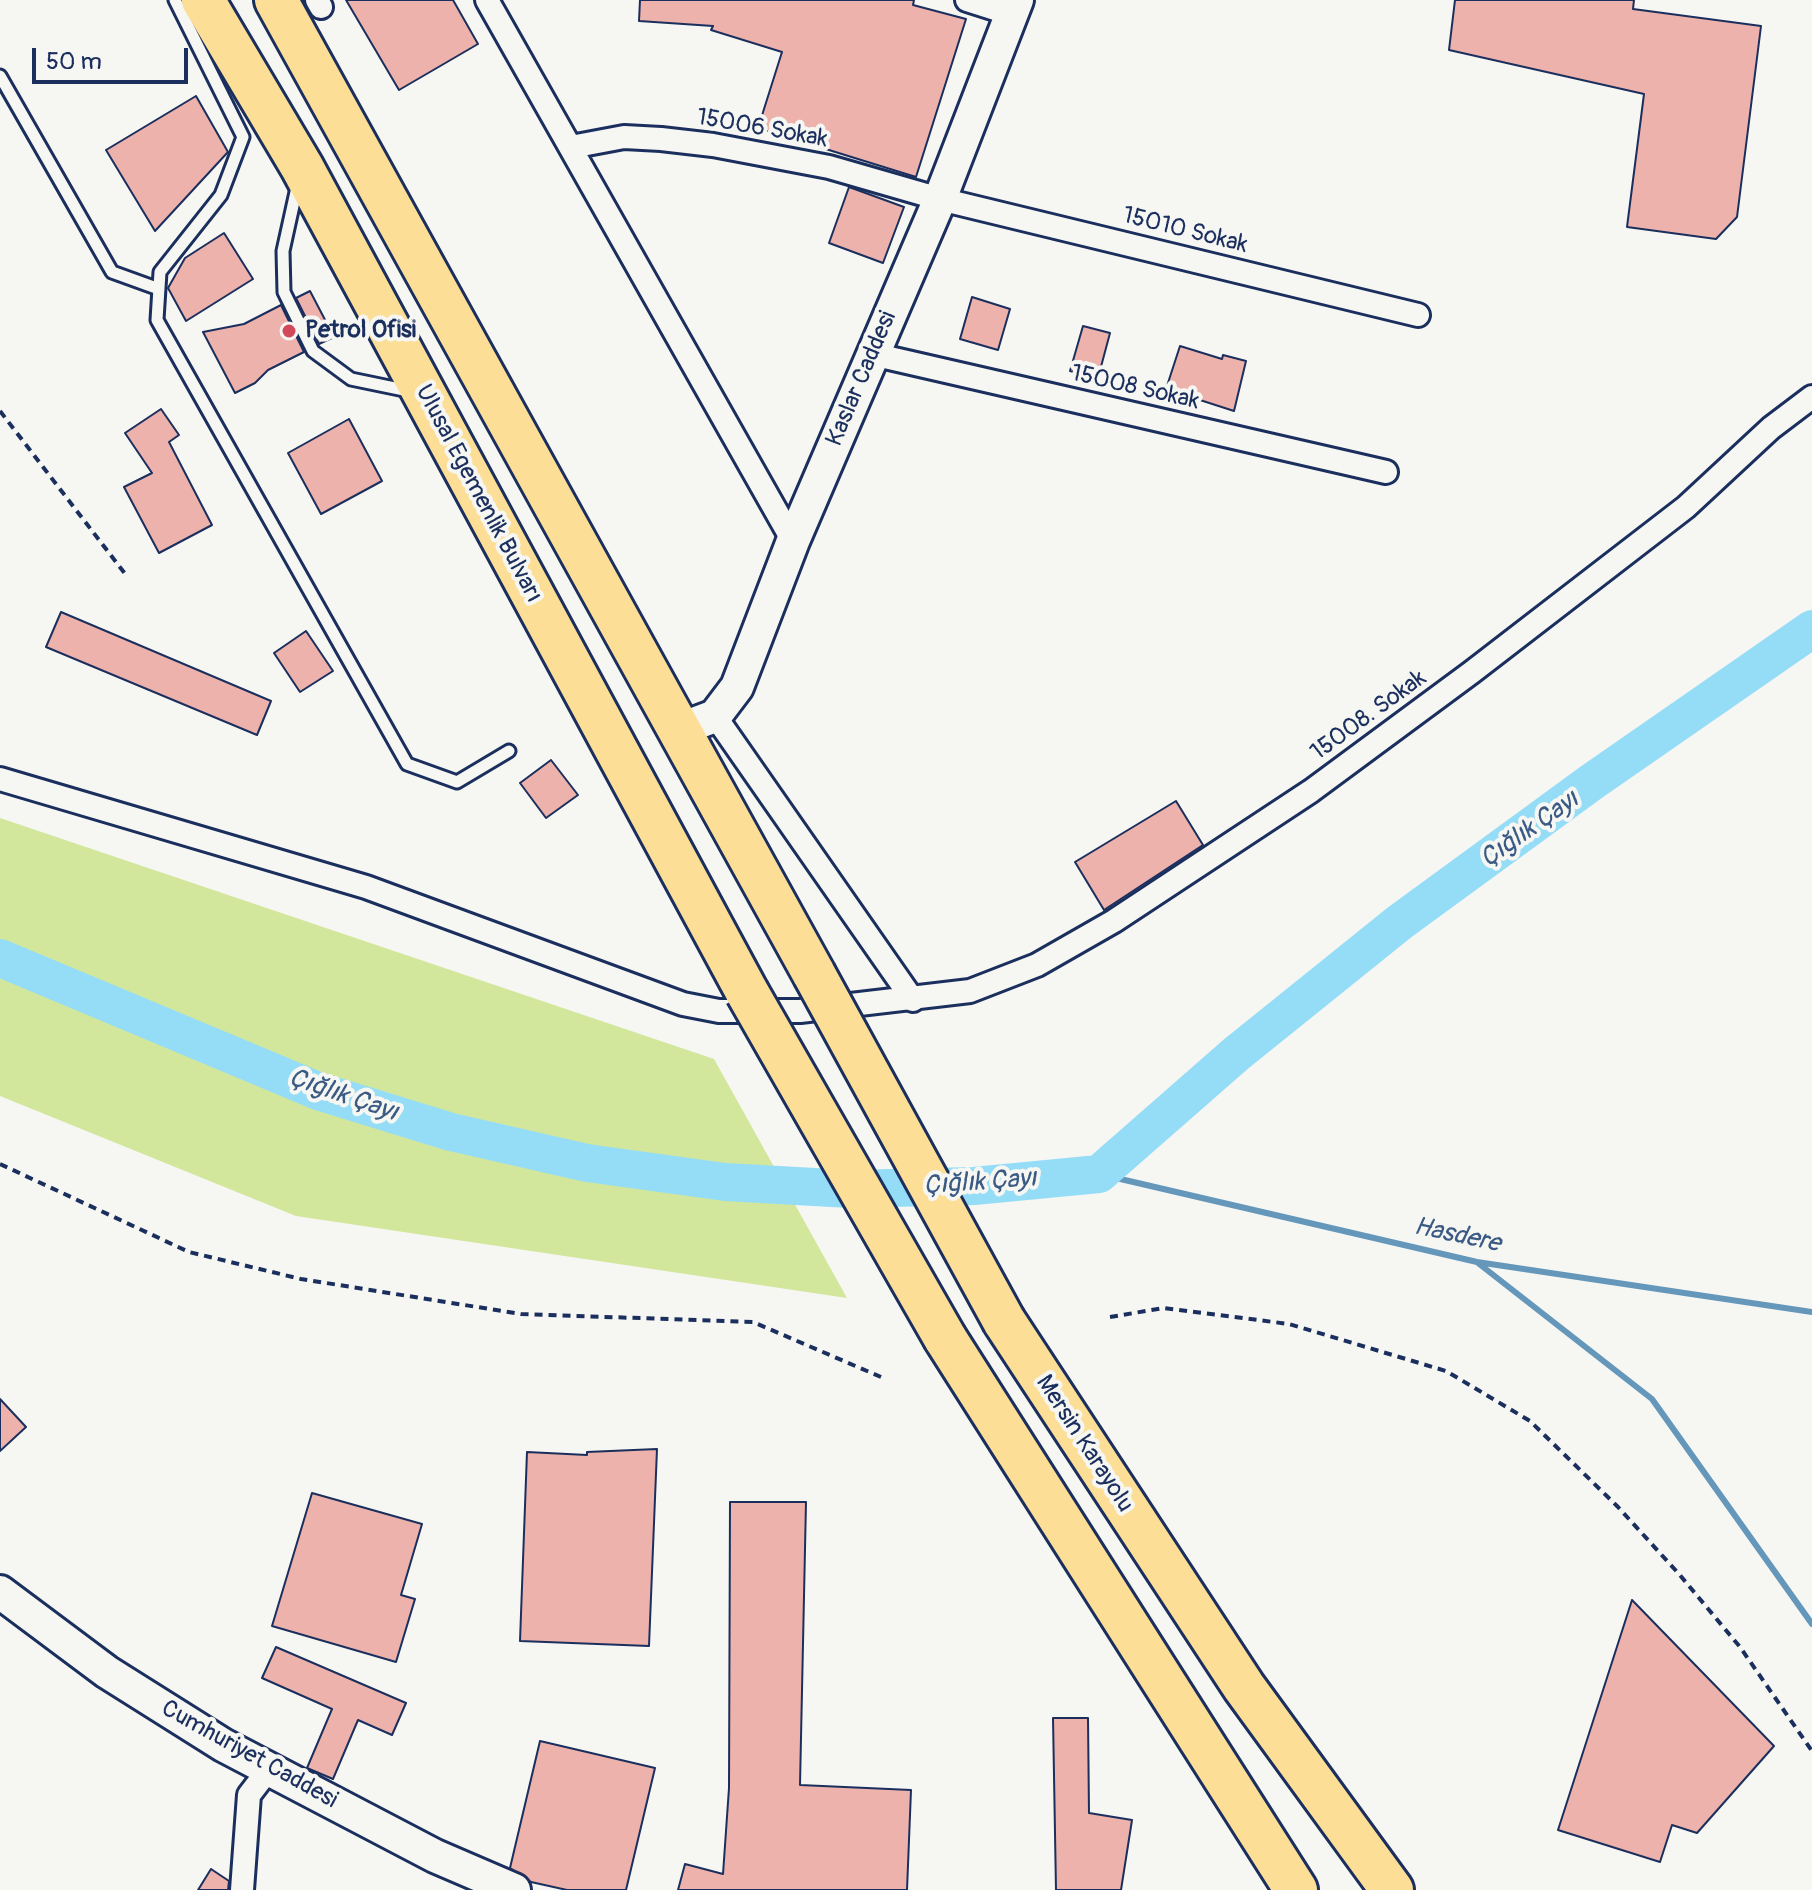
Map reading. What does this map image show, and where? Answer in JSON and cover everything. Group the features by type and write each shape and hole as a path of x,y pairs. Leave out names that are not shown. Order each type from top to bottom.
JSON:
{"highway":[{"name":"Ulusal Egemenlik Bulvarı","path":"203,0 302,167 747,992 945,1338 1296,1890"},
{"path":"276,0 696,723"},
{"name":"Mersin Karayolu","path":"696,723 814,974 1004,1321 1244,1687 1392,1890"}],"street":[{"path":"487,0 793,541"},
{"path":"967,0 1014,7"},
{"name":"Kaslar Caddesi","path":"696,723 737,687 793,541 940,199 1014,7"},
{"name":"15006 Sokak","path":"571,147 624,137 713,145 853,173 940,199"},
{"name":"15010 Sokak","path":"940,199 1418,315"},
{"name":"15008 Sokak","path":"872,354 1386,472"},
{"name":"15008. Sokak","path":"0,779 366,887 683,1004 719,1011 754,1013 913,1000 970,991 1037,965 1114,921 1311,791 1686,507 1771,428 1812,397"},
{"path":"696,723 913,1000"},
{"name":"Cumhuriyet Caddesi","path":"0,1592 107,1672 223,1745 435,1856 514,1890"},
{"path":"242,1890 249,1795 269,1769"}],"lane":[{"path":"175,0 243,137 221,195 160,272 157,320 407,764 457,782 509,751"},
{"path":"0,76 112,272 159,289"},
{"path":"302,167 283,251 284,292 313,351 351,379 424,394"}],"path":[{"path":"0,411 126,575"},
{"path":"0,1164 189,1252 301,1279 521,1314 753,1322 881,1377"},
{"path":"1110,1317 1164,1308 1289,1324 1446,1371 1530,1421 1618,1507 1679,1574 1740,1647 1812,1751"}],"green space":[{"path":"0,818 714,1059 847,1298 296,1216 0,1096"}],"building":[{"path":"346,0 453,0 478,44 399,90"},
{"path":"640,0 914,0 913,5 966,19 916,177 758,128 782,52 711,30 713,26 639,21"},
{"path":"1455,0 1634,0 1633,9 1761,26 1737,217 1716,239 1627,227 1644,94 1449,50"},
{"path":"196,96 228,152 155,231 106,150"},
{"path":"849,187 904,207 883,263 829,243"},
{"path":"224,233 253,279 186,321 168,288 185,258"},
{"path":"310,291 334,337 319,344 296,298"},
{"path":"972,297 1010,309 998,350 960,339"},
{"path":"281,305 304,352 268,370 255,383 235,393 203,332 244,324"},
{"path":"1083,326 1110,333 1098,378 1070,371"},
{"path":"1180,346 1222,359 1223,355 1246,361 1234,411 1166,389"},
{"path":"161,409 179,435 169,442 212,525 159,553 124,487 152,473 125,433"},
{"path":"349,419 382,481 321,514 288,453"},
{"path":"61,612 271,701 257,735 46,647"},
{"path":"306,631 333,671 300,692 274,653"},
{"path":"551,760 578,795 546,818 520,783"},
{"path":"1176,801 1203,845 1104,910 1075,862"},
{"path":"0,1399 26,1427 0,1451"},
{"path":"657,1449 649,1646 520,1641 527,1452 587,1455 587,1452"},
{"path":"312,1493 422,1524 401,1595 415,1599 396,1662 272,1626"},
{"path":"730,1502 806,1502 800,1785 911,1790 907,1890 678,1890 685,1864 723,1874 729,1788"},
{"path":"1632,1600 1774,1746 1697,1833 1672,1825 1660,1862 1558,1830"},
{"path":"276,1647 406,1703 392,1735 358,1720 333,1779 307,1768 332,1709 262,1678"},
{"path":"1053,1718 1088,1718 1089,1813 1132,1820 1121,1890 1056,1890"},
{"path":"540,1741 655,1768 626,1890 567,1890 531,1882 510,1868"},
{"path":"211,1869 229,1881 228,1890 198,1890"}],"waterway":[{"name":"Çığlık Çayı","path":"0,958 318,1091 451,1132 587,1163 725,1182 850,1189 974,1186 1099,1174 1236,1054 1400,922 1593,781 1812,629"},
{"name":"Hasdere","path":"1099,1174 1477,1262 1812,1312"},
{"path":"1478,1263 1652,1399 1812,1624"}],"place":[{"name":"Petrol Ofisi","path":"289,331"}]}
